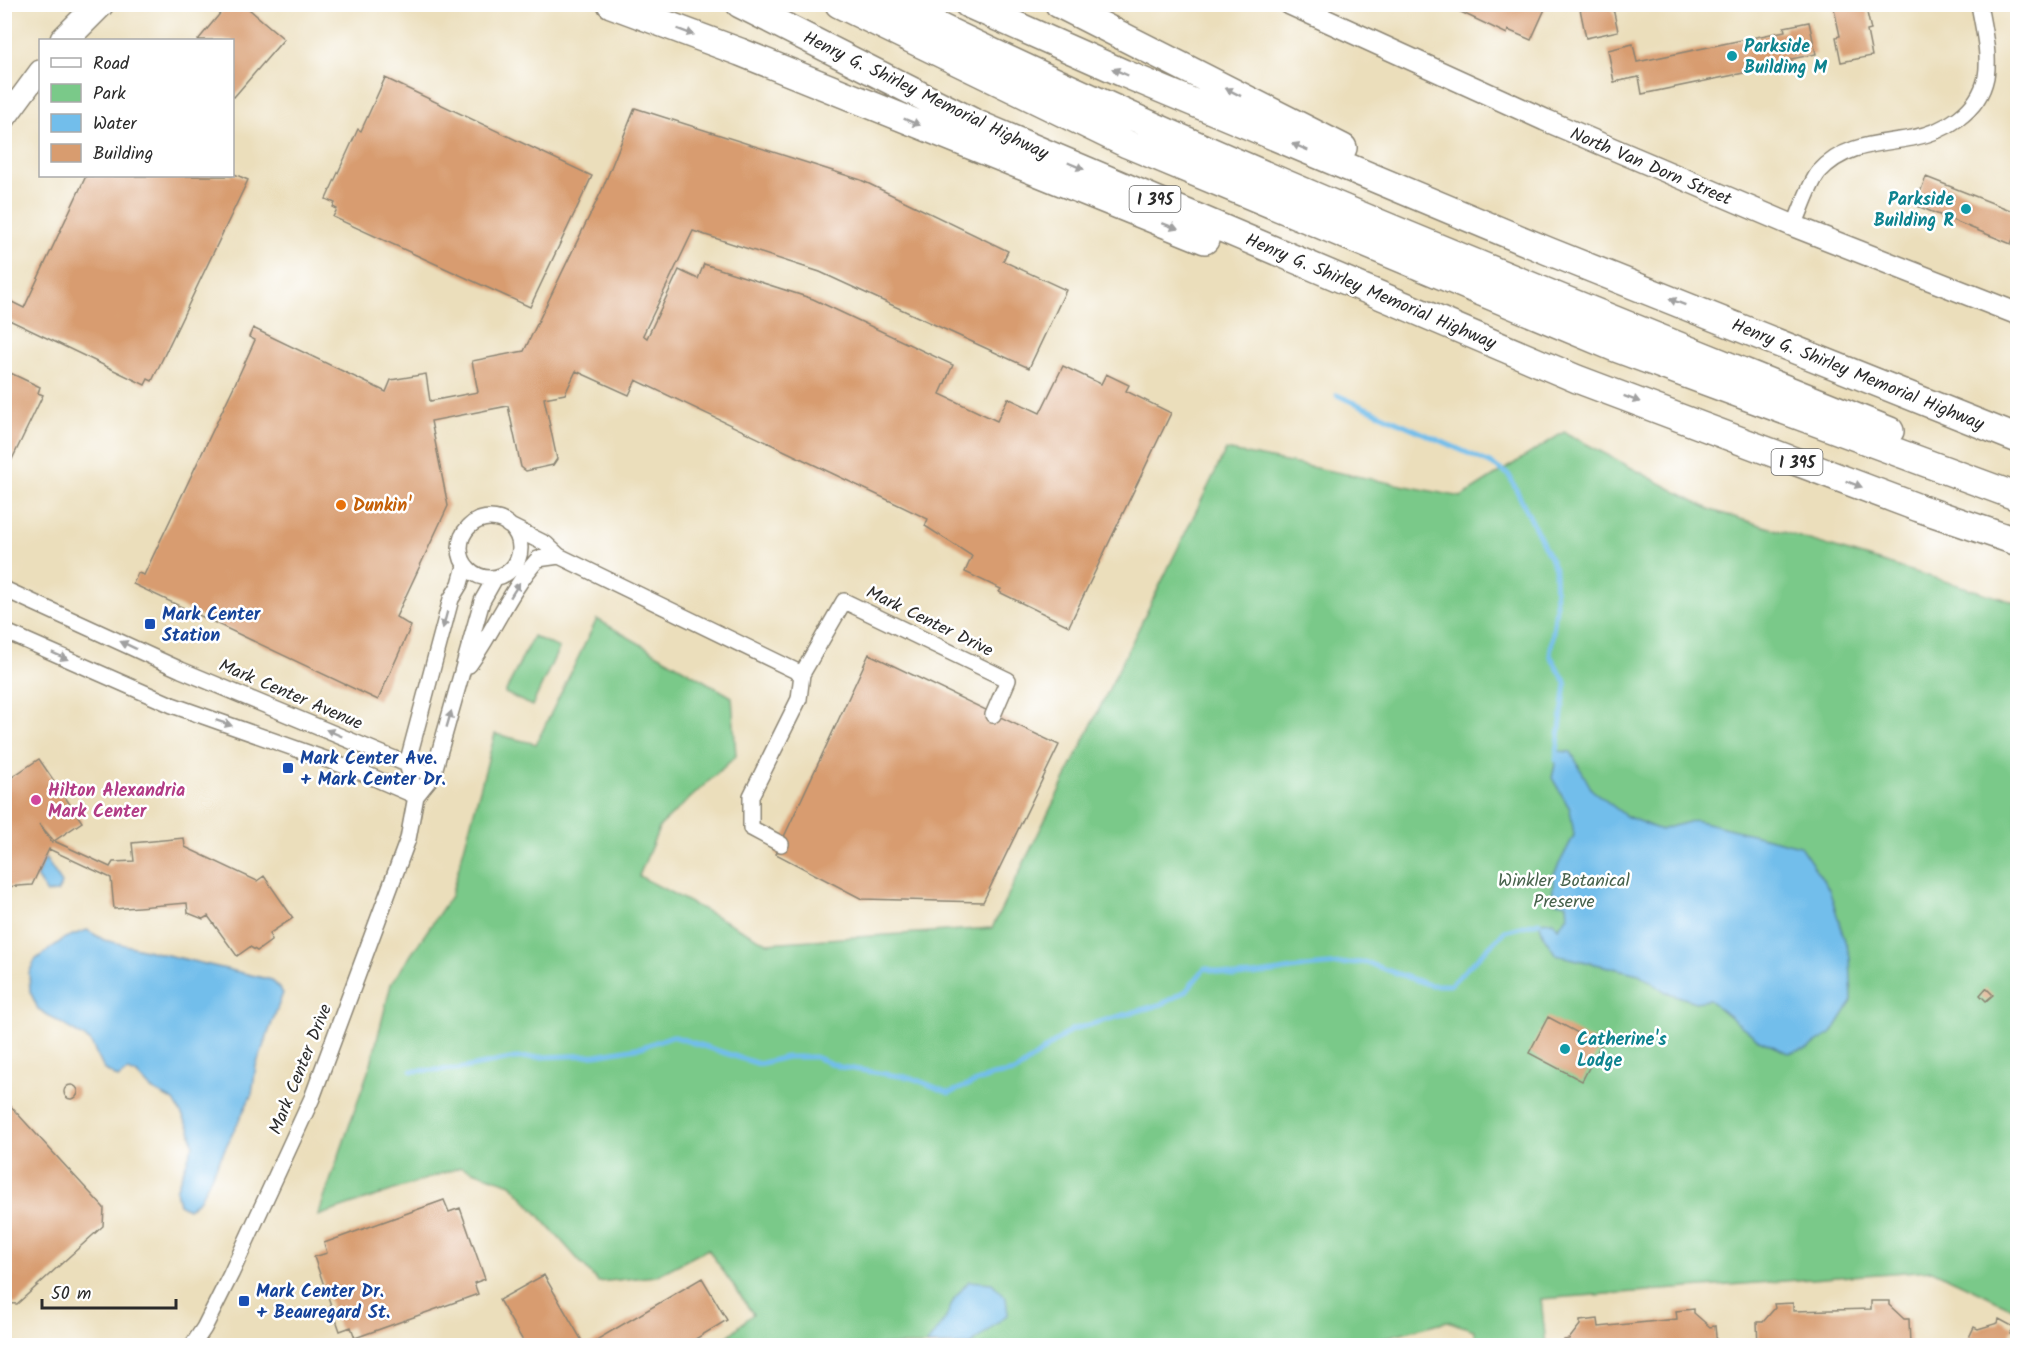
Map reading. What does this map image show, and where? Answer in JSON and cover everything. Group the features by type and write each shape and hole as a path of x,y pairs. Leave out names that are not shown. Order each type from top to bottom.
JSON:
{"highway":[{"path":"64,39 100,4"},
{"path":"611,4 740,52 1163,224 1577,379"},
{"name":"Henry G. Shirley Memorial Highway","path":"740,4 977,124 1577,379 1919,508 2018,542"},
{"path":"839,4 1138,148 1613,347 2018,496"},
{"path":"892,4 1204,149 1323,200 2018,483"},
{"name":"Henry G. Shirley Memorial Highway","path":"968,4 1123,73 1548,251 2018,439"},
{"path":"1059,4 1548,251"}],"main road":[{"path":"64,39 87,4"},
{"name":"North Van Dorn Street","path":"1290,4 1497,99 1794,226 2018,314"},
{"path":"4,120 39,72"}],"street":[{"path":"1794,226 1818,173 1834,160 1864,144 1914,137 1949,126 1967,110 1982,91 1986,76 1986,45 1978,4"},
{"path":"508,525 518,539 519,556 510,570 495,578 478,576 465,566 461,558 460,541 469,526 484,518 501,520 546,544 559,556 802,674"},
{"name":"Mark Center Drive","path":"462,675 483,645 524,575 538,559 559,556"},
{"path":"407,764 451,599 460,584 465,566"},
{"name":"Mark Center Drive","path":"416,796 433,775 482,601 495,578"},
{"name":"Mark Center Avenue","path":"4,589 181,670 433,775"},
{"name":"Mark Center Drive","path":"781,844 750,828 751,796 799,699 802,674 844,601 1008,680 993,715"},
{"path":"4,632 172,705 356,770 416,796"},
{"name":"Mark Center Drive","path":"192,1346 204,1328 231,1274 312,1098 408,839 416,796 407,764"}],"green space":[{"name":"Winkler Botanical Preserve","path":"1564,432 1711,510 2017,603 2017,1310 1932,1270 1541,1299 1546,1345 1478,1345 1474,1330 1447,1321 1353,1346 718,1345 753,1314 708,1249 656,1276 598,1282 511,1184 461,1167 318,1216 372,1060 391,984 451,896 495,734 536,744 597,619 732,697 736,756 660,826 639,876 767,943 992,928 1226,450 1461,497"},
{"path":"533,636 559,648 532,706 505,693"}],"water":[{"path":"1558,751 1571,752 1592,790 1626,816 1660,830 1695,820 1800,846 1829,889 1850,957 1852,1001 1832,1033 1807,1049 1788,1053 1759,1040 1709,1000 1695,1002 1666,992 1639,974 1556,955 1544,937 1539,922 1553,921 1558,928 1568,916 1567,904 1552,901 1554,874 1574,835 1570,809 1552,778"},
{"path":"45,858 62,883 57,892 47,893 36,877"},
{"path":"87,930 104,940 272,980 283,993 256,1066 252,1094 200,1199 188,1209 179,1204 176,1190 193,1145 190,1129 174,1101 151,1089 137,1074 127,1071 118,1078 104,1069 90,1041 38,1009 30,991 29,973 35,960 65,938"},
{"path":"969,1281 992,1283 1006,1298 1008,1314 970,1345 926,1345 946,1318 954,1299"}],"building":[{"path":"228,4 243,4 284,39 234,97 234,39 199,39"},
{"path":"1444,4 1534,4 1545,9 1531,40 1508,30 1507,34"},
{"path":"1579,4 1612,4 1618,31 1586,38"},
{"path":"1833,4 1865,4 1871,30 1867,31 1872,56 1841,62 1836,37 1840,36"},
{"name":"Parkside Building M","path":"1809,22 1816,54 1791,59 1792,63 1642,94 1639,77 1614,82 1608,50 1633,44 1637,62 1785,31 1784,27"},
{"path":"385,78 592,176 530,307 333,217 337,209 333,207 335,203 326,199 358,129 361,131"},
{"path":"635,108 861,180 1008,251 1003,261 1066,290 1029,368 820,272 693,231 643,335 647,338 679,270 698,279 704,264 813,299 953,365 940,394 997,421 1008,398 1040,413 1063,366 1101,384 1106,374 1129,385 1126,391 1171,413 1069,626 999,592 1001,589 965,572 972,556 925,526 928,519 636,380 629,395 576,371 565,394 544,398 557,459 553,465 526,471 521,467 508,406 431,421 448,506 396,617 411,626 378,700 133,584 138,573 144,575 234,386 255,340 249,337 253,328 386,392 391,380 426,374 430,401 478,392 472,361 524,351 602,190"},
{"path":"234,174 248,180 152,381 148,379 145,385 5,318 10,301 24,308 86,177 234,177"},
{"name":"Parkside Building R","path":"1926,177 2018,213 2018,227 2011,244 1915,205"},
{"path":"4,370 40,387 38,393 43,395 4,476"},
{"path":"869,654 1059,745 983,902 862,899 776,854"},
{"path":"39,759 82,822 54,841 110,867 113,862 134,861 132,843 184,838 185,847 257,881 264,876 293,918 270,933 271,941 257,951 250,947 237,956 208,916 203,919 188,913 187,903 114,909 111,878 49,849 32,885 4,887 4,772 9,779","holes":["39,824 54,841 52,843"]},
{"path":"1986,988 1993,995 1986,1001 1980,995"},
{"name":"Catherine's Lodge","path":"1548,1017 1601,1045 1582,1081 1529,1053"},
{"path":"68,1085 74,1085 78,1092 74,1099 68,1099 64,1095 64,1089"},
{"path":"4,1099 104,1208 103,1226 17,1304 4,1303"},
{"path":"444,1200 449,1212 460,1208 485,1279 474,1283 478,1294 355,1338 351,1327 340,1331 314,1257 327,1253 324,1243"},
{"path":"544,1275 585,1346 526,1346 499,1300"},
{"path":"702,1278 727,1320 684,1346 586,1346"},
{"path":"1871,1301 1889,1301 1889,1305 1904,1319 1909,1319 1910,1346 1758,1346 1757,1322 1763,1322 1775,1308 1774,1304 1793,1303 1793,1311 1871,1309"},
{"path":"1694,1309 1694,1313 1710,1327 1715,1326 1717,1346 1565,1346 1564,1340 1569,1339 1580,1325 1580,1321 1598,1319 1599,1327 1677,1319 1676,1311"},
{"path":"1999,1319 2014,1327 2010,1334 2018,1338 2018,1346 1965,1346 1974,1327 1978,1329 1998,1323"}],"waterway":[{"path":"1337,395 1490,463 1509,475 1555,568 1556,608 1550,655 1566,683 1556,760"},
{"path":"412,1071 459,1069 515,1058 596,1055 642,1047 672,1036 759,1064 786,1057 815,1057 840,1067 912,1078 949,1093 991,1076 1015,1072 1071,1030 1162,1004 1186,991 1205,968 1233,976 1364,962 1430,985 1450,985 1505,931 1539,922"}],"place":[{"name":"Parkside Building M","path":"1732,56"},
{"name":"Parkside Building R","path":"1966,209"},
{"name":"Dunkin'","path":"341,505"},
{"name":"Mark Center Station","path":"150,624"},
{"name":"Mark Center Ave. + Mark Center Dr.","path":"288,768"},
{"name":"Hilton Alexandria Mark Center","path":"36,800"},
{"name":"Catherine's Lodge","path":"1565,1049"},
{"name":"Mark Center Dr. + Beauregard St.","path":"244,1301"}]}
